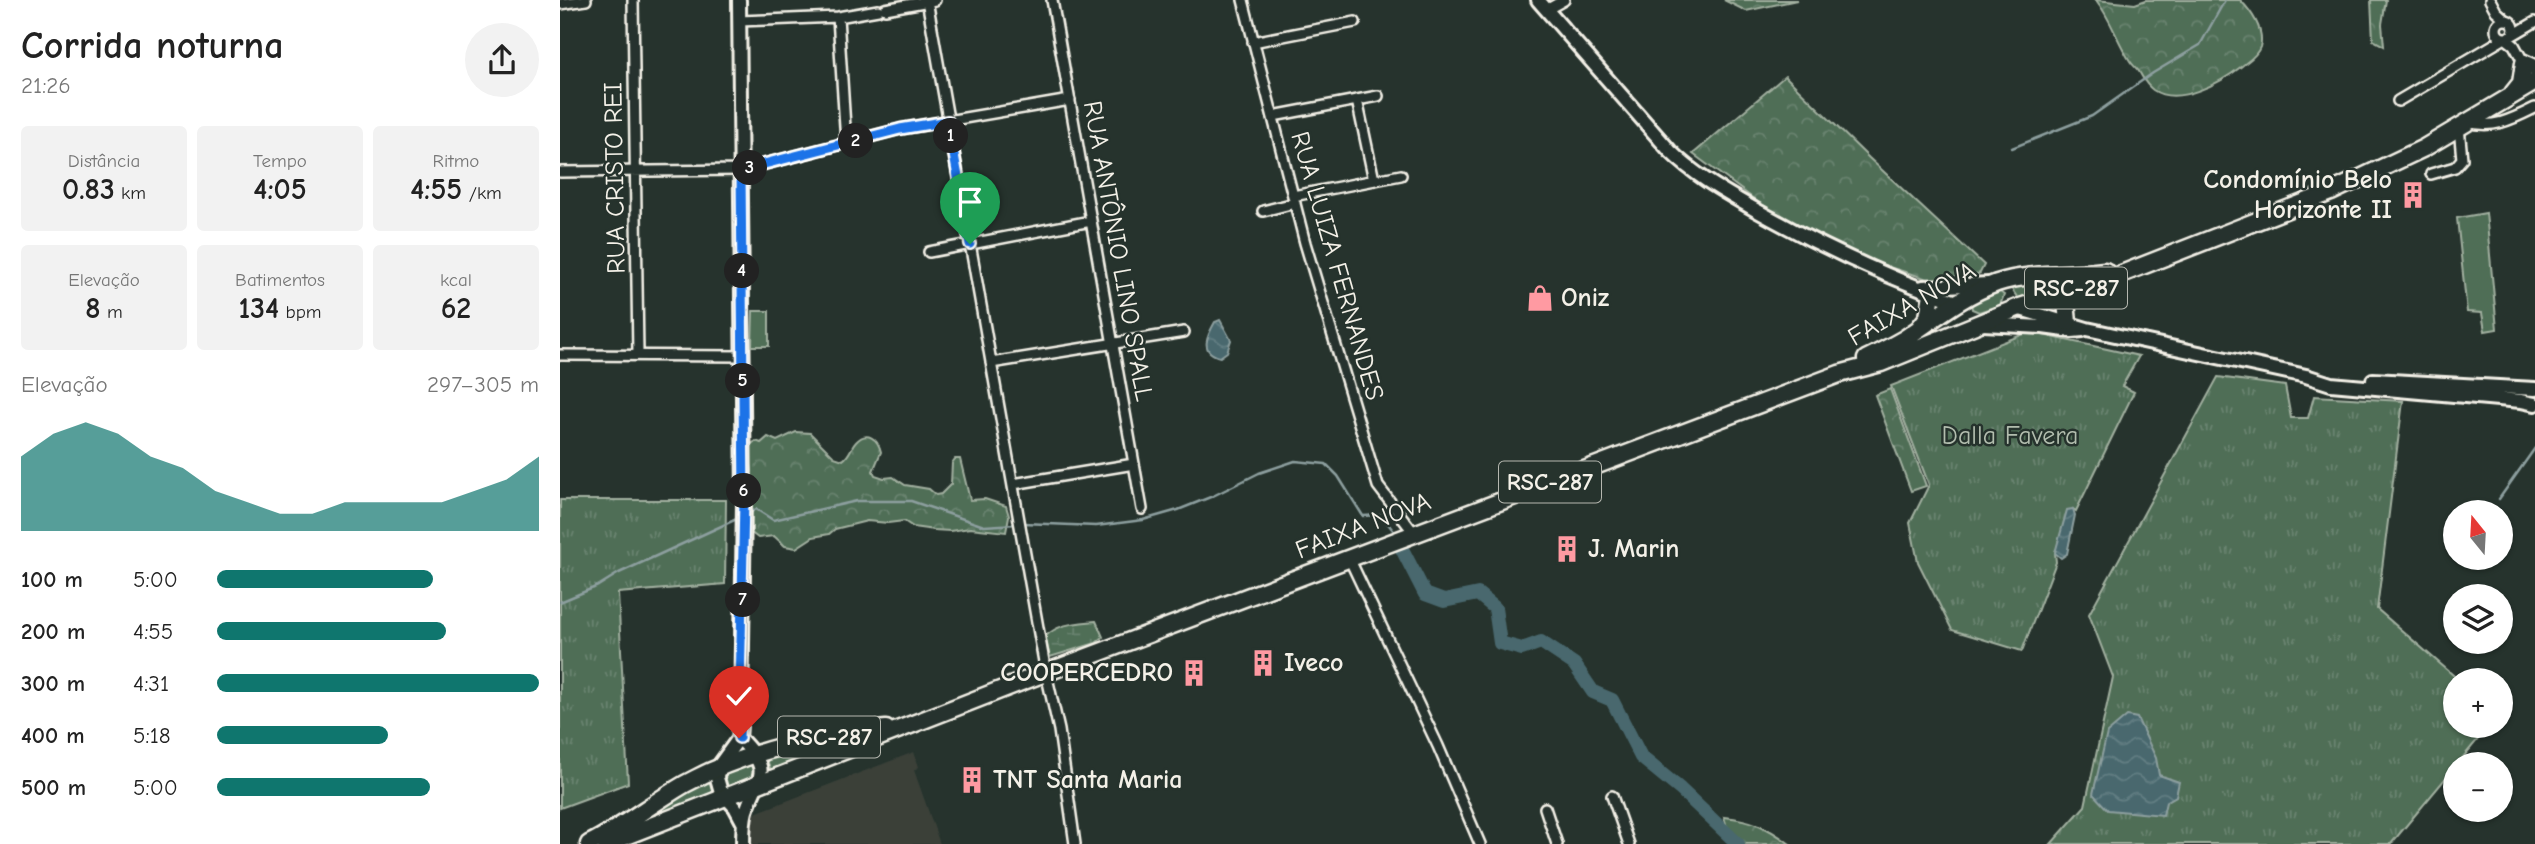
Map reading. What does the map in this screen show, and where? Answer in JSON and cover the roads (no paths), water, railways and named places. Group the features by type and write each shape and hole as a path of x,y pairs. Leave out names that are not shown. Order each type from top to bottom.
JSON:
{"highway":[{"path":"2512,95 2529,65"},
{"name":"FAIXA NOVA","path":"605,844 1414,533 1839,374 1881,363 2017,308 2135,267 2330,192 2424,148 2535,82"},
{"name":"FAIXA NOVA","path":"1839,374 1918,329 1973,293 1999,283 2030,276 2077,275 2135,267"},
{"name":"RSC-287","path":"1999,283 2010,293 2017,308"},
{"path":"2068,322 2066,302 2071,290"},
{"path":"1918,329 1928,317 1926,291"},
{"path":"1959,303 1979,323"},
{"name":"FAIXA NOVA","path":"589,844 685,784 753,753 799,742 906,727"}],"street":[{"path":"560,4 586,0"},
{"name":"RUA CRISTO REI","path":"634,0 638,355"},
{"path":"739,0 744,500 739,738 718,767 718,785 743,822"},
{"path":"740,21 838,17 930,0 948,121 1046,673 1059,730 1075,844"},
{"name":"RUA ANTÔNIO LINO SPALL","path":"1052,0 1142,509"},
{"name":"RUA LUIZA FERNANDES","path":"1243,0 1294,200 1378,486 1414,533"},
{"path":"1564,0 1543,5 1670,151 1693,171 1827,249 1959,303"},
{"path":"2490,0 2503,25 2499,36 2509,36"},
{"path":"838,17 846,143"},
{"path":"1254,42 1355,22"},
{"path":"2503,25 2533,23"},
{"path":"2398,101 2533,23"},
{"path":"2503,25 2514,28 2509,36"},
{"path":"2486,51 2503,25"},
{"path":"2509,36 2529,65"},
{"path":"1273,116 1378,96"},
{"path":"560,172 741,170 900,129 1069,100"},
{"path":"1357,100 1374,180"},
{"path":"2431,174 2455,167 2462,159 2463,125 2490,126 2535,108"},
{"path":"1263,211 1294,200 1401,175"},
{"path":"929,252 1091,222"},
{"path":"1926,291 1999,283"},
{"path":"2017,308 2087,329 2306,376 2331,384 2535,404"},
{"path":"1979,323 2072,331 2087,329"},
{"path":"991,363 1184,332"},
{"path":"560,355 743,356"},
{"path":"2306,376 2535,389"},
{"path":"1013,484 1134,464"},
{"path":"1349,558 1438,746 1480,844"},
{"path":"739,738 753,753 761,773 759,785 743,822 743,844"},
{"path":"1612,796 1629,844"},
{"path":"1545,808 1557,844"}],"water":[{"path":"1220,320 1231,340 1227,352 1220,357 1209,351 1207,343 1215,322"},
{"path":"2073,509 2075,515 2067,554 2061,558 2055,553 2067,510"},
{"path":"2127,716 2137,718 2156,758 2159,775 2179,782 2176,796 2166,802 2163,815 2108,810 2093,794 2107,733"}],"waterway":[{"path":"2012,148 2092,116 2153,73 2200,45 2225,0"},
{"path":"2499,499 2535,448"},
{"path":"1023,523 1096,526 1143,520 1178,510 1259,473 1295,461 1326,464 1338,476 1363,516 1381,515 1393,530"},
{"path":"750,513 756,509 773,520 857,501 911,501 984,526 1017,524"},
{"path":"560,602 741,517"},
{"path":"1402,549 1425,594 1444,601 1478,594 1495,608 1500,643 1522,649 1541,642 1574,664 1593,692 1612,700 1641,757 1680,789 1738,844"}],"place":[{"name":"Condomínio Belo Horizonte II","path":"2413,195"},
{"name":"Oniz","path":"1540,298"},
{"name":"J. Marin","path":"1567,549"},
{"name":"Iveco","path":"1263,663"},
{"name":"COOPERCEDRO","path":"1194,673"},
{"name":"TNT Santa Maria","path":"972,780"}],"park label":[{"name":"Dalla Favera","path":"2010,436"}]}
